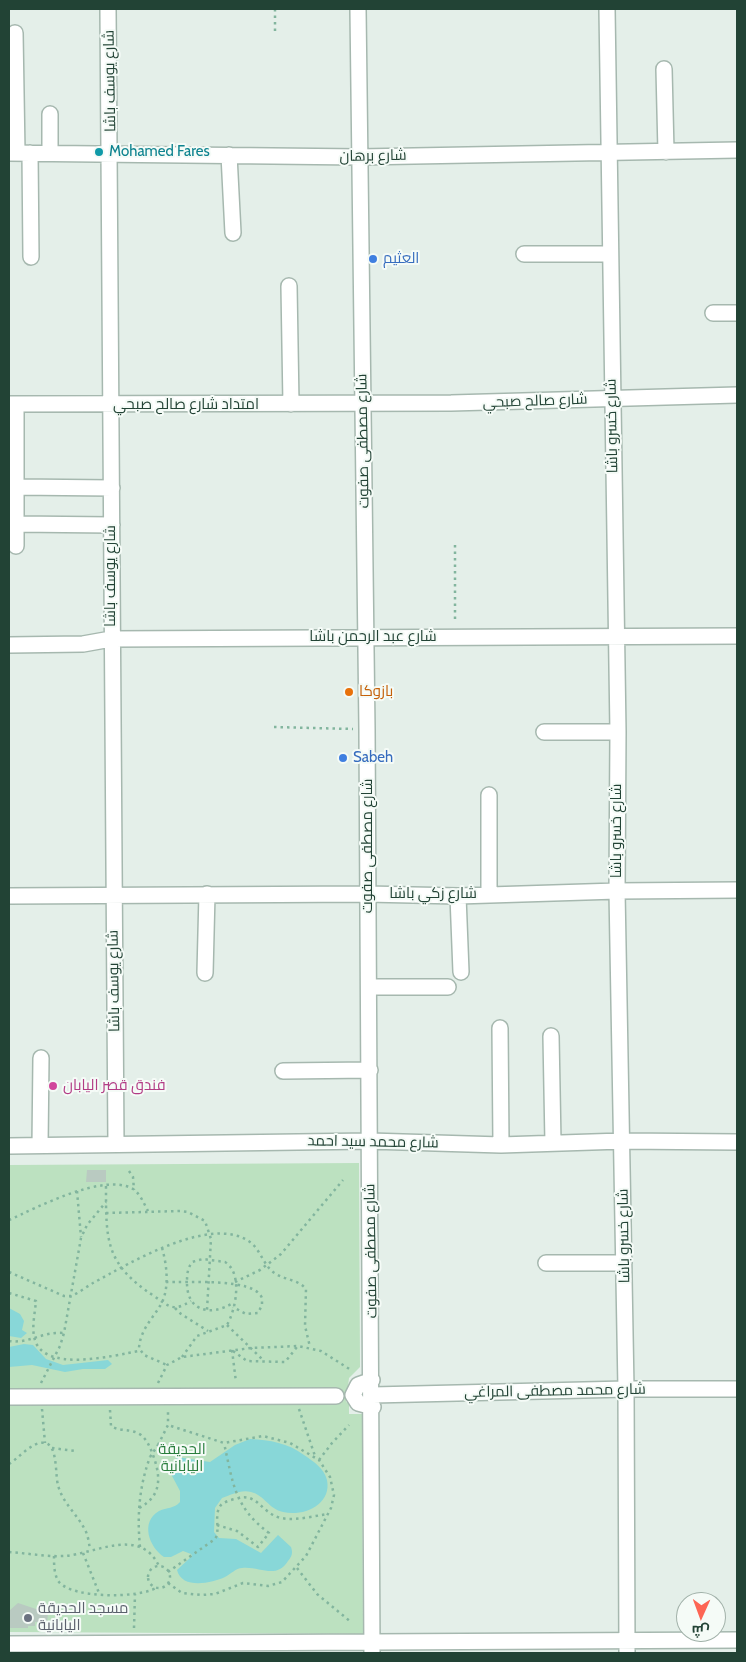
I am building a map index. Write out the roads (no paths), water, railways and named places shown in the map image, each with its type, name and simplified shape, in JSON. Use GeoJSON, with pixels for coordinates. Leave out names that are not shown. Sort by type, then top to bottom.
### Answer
{"type":"FeatureCollection","features":[{"type":"Feature","properties":{"kind":"street","name":"شارع يوسف باشا"},"geometry":{"type":"LineString","coordinates":[[108,9],[111,153],[111,639],[116,1144]]}},
{"type":"Feature","properties":{"kind":"street","name":"شارع مصطفى صفوت"},"geometry":{"type":"LineString","coordinates":[[358,9],[370,1070],[372,1648]]}},
{"type":"Feature","properties":{"kind":"street","name":"شارع خسرو باشا"},"geometry":{"type":"LineString","coordinates":[[607,9],[615,636],[618,732],[617,891],[626,1390],[627,1647]]}},
{"type":"Feature","properties":{"kind":"street"},"geometry":{"type":"LineString","coordinates":[[15,33],[18,153],[31,257]]}},
{"type":"Feature","properties":{"kind":"street"},"geometry":{"type":"LineString","coordinates":[[664,69],[666,152]]}},
{"type":"Feature","properties":{"kind":"street"},"geometry":{"type":"LineString","coordinates":[[50,114],[50,153]]}},
{"type":"Feature","properties":{"kind":"street","name":"شارع برهان"},"geometry":{"type":"LineString","coordinates":[[18,153],[360,157],[737,150]]}},
{"type":"Feature","properties":{"kind":"street"},"geometry":{"type":"LineString","coordinates":[[229,155],[233,234]]}},
{"type":"Feature","properties":{"kind":"street"},"geometry":{"type":"LineString","coordinates":[[524,254],[610,254]]}},
{"type":"Feature","properties":{"kind":"street"},"geometry":{"type":"LineString","coordinates":[[289,286],[291,404]]}},
{"type":"Feature","properties":{"kind":"street"},"geometry":{"type":"LineString","coordinates":[[713,313],[737,313]]}},
{"type":"Feature","properties":{"kind":"street","name":"شارع صالح صبحي"},"geometry":{"type":"LineString","coordinates":[[363,403],[451,403],[737,395]]}},
{"type":"Feature","properties":{"kind":"street","name":"امتداد شارع صالح صبحي"},"geometry":{"type":"LineString","coordinates":[[13,404],[363,403]]}},
{"type":"Feature","properties":{"kind":"street"},"geometry":{"type":"LineString","coordinates":[[13,404],[16,546]]}},
{"type":"Feature","properties":{"kind":"street"},"geometry":{"type":"LineString","coordinates":[[16,487],[112,488]]}},
{"type":"Feature","properties":{"kind":"street"},"geometry":{"type":"LineString","coordinates":[[16,524],[112,524]]}},
{"type":"Feature","properties":{"kind":"street","name":"شارع عبد الرحمن باشا"},"geometry":{"type":"LineString","coordinates":[[9,645],[83,644],[111,639],[737,636]]}},
{"type":"Feature","properties":{"kind":"street"},"geometry":{"type":"LineString","coordinates":[[544,732],[618,732]]}},
{"type":"Feature","properties":{"kind":"street"},"geometry":{"type":"LineString","coordinates":[[488,796],[489,895]]}},
{"type":"Feature","properties":{"kind":"street","name":"شارع زكي باشا"},"geometry":{"type":"LineString","coordinates":[[9,896],[113,894],[458,896],[617,891],[737,890]]}},
{"type":"Feature","properties":{"kind":"street"},"geometry":{"type":"LineString","coordinates":[[205,973],[207,894]]}},
{"type":"Feature","properties":{"kind":"street"},"geometry":{"type":"LineString","coordinates":[[458,896],[461,972]]}},
{"type":"Feature","properties":{"kind":"street"},"geometry":{"type":"LineString","coordinates":[[369,987],[448,987]]}},
{"type":"Feature","properties":{"kind":"street"},"geometry":{"type":"LineString","coordinates":[[500,1028],[500,1145]]}},
{"type":"Feature","properties":{"kind":"street"},"geometry":{"type":"LineString","coordinates":[[550,1036],[554,1142]]}},
{"type":"Feature","properties":{"kind":"street"},"geometry":{"type":"LineString","coordinates":[[40,1145],[41,1058]]}},
{"type":"Feature","properties":{"kind":"street"},"geometry":{"type":"LineString","coordinates":[[283,1071],[370,1070]]}},
{"type":"Feature","properties":{"kind":"street","name":"شارع محمد سيد احمد"},"geometry":{"type":"LineString","coordinates":[[9,1146],[370,1141],[500,1145],[622,1141],[737,1142]]}},
{"type":"Feature","properties":{"kind":"street"},"geometry":{"type":"LineString","coordinates":[[546,1263],[624,1263]]}},
{"type":"Feature","properties":{"kind":"street"},"geometry":{"type":"LineString","coordinates":[[9,1397],[41,1390],[161,1396],[345,1395],[358,1404],[372,1394],[358,1385],[345,1395]]}},
{"type":"Feature","properties":{"kind":"street","name":"شارع محمد مصطفى المراغي"},"geometry":{"type":"LineString","coordinates":[[372,1394],[737,1389]]}},
{"type":"Feature","properties":{"kind":"street"},"geometry":{"type":"LineString","coordinates":[[9,1644],[124,1648],[627,1647],[737,1640]]}},
{"type":"Feature","properties":{"kind":"water"},"geometry":{"type":"Polygon","coordinates":[[[9,1308],[20,1314],[24,1321],[22,1330],[27,1333],[21,1338],[9,1336],[9,1308]]]}},
{"type":"Feature","properties":{"kind":"water"},"geometry":{"type":"Polygon","coordinates":[[[24,1344],[33,1345],[46,1359],[63,1365],[108,1360],[112,1364],[105,1369],[83,1369],[65,1372],[32,1365],[9,1367],[9,1347],[24,1344]]]}},
{"type":"Feature","properties":{"kind":"water"},"geometry":{"type":"Polygon","coordinates":[[[250,1439],[272,1441],[285,1445],[298,1451],[315,1463],[324,1472],[327,1480],[325,1496],[314,1507],[299,1513],[278,1510],[260,1496],[247,1491],[222,1498],[215,1508],[214,1532],[219,1538],[236,1539],[261,1553],[278,1535],[291,1547],[291,1556],[283,1567],[278,1570],[267,1571],[240,1568],[225,1577],[213,1581],[191,1583],[180,1576],[177,1570],[192,1556],[191,1554],[183,1551],[171,1557],[164,1557],[159,1553],[154,1547],[149,1534],[150,1521],[159,1511],[173,1507],[180,1502],[180,1491],[171,1474],[177,1457],[210,1462],[235,1445],[250,1439]]]}},
{"type":"Feature","properties":{"kind":"place","name":"Mohamed Fares"},"geometry":{"type":"Point","coordinates":[99,152]}},
{"type":"Feature","properties":{"kind":"place","name":"العثيم"},"geometry":{"type":"Point","coordinates":[373,259]}},
{"type":"Feature","properties":{"kind":"place","name":"بازوكا"},"geometry":{"type":"Point","coordinates":[349,692]}},
{"type":"Feature","properties":{"kind":"place","name":"Sabeh"},"geometry":{"type":"Point","coordinates":[343,758]}},
{"type":"Feature","properties":{"kind":"place","name":"فندق قصر اليابان"},"geometry":{"type":"Point","coordinates":[53,1086]}},
{"type":"Feature","properties":{"kind":"place","name":"مسجد الحديقة اليابانية"},"geometry":{"type":"Point","coordinates":[28,1618]}},
{"type":"Feature","properties":{"kind":"park label","name":"الحديقة اليابانية"},"geometry":{"type":"Point","coordinates":[182,1458]}}]}
